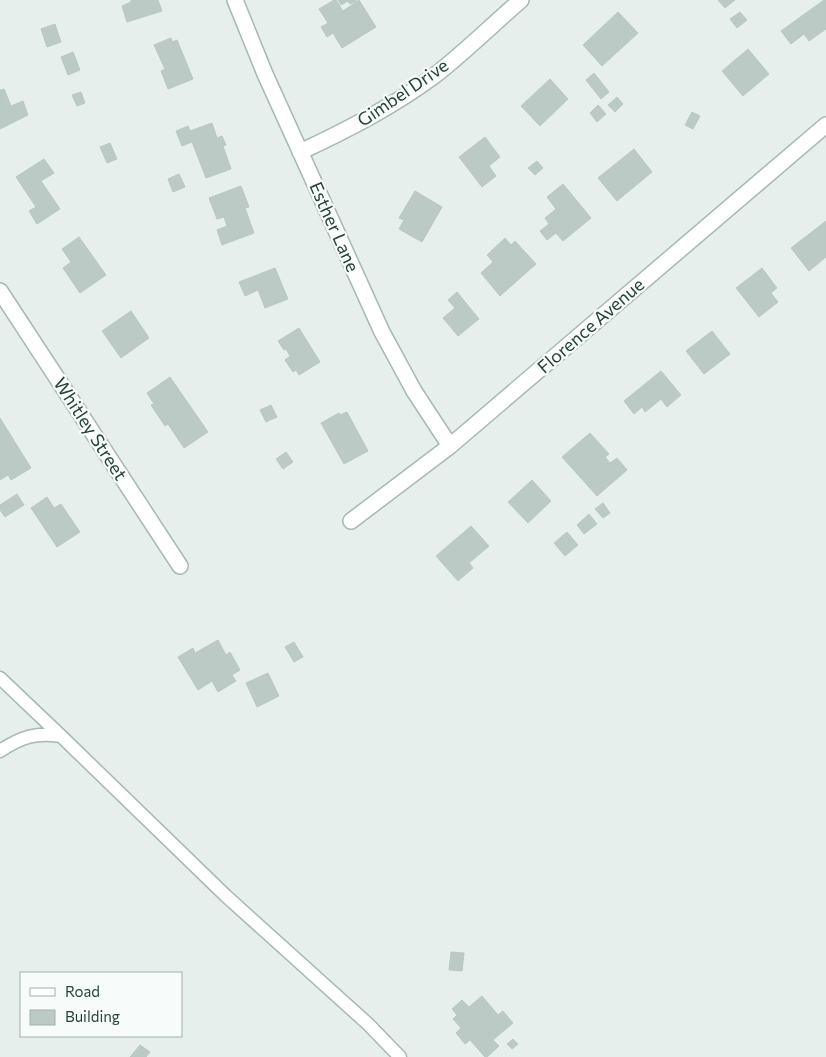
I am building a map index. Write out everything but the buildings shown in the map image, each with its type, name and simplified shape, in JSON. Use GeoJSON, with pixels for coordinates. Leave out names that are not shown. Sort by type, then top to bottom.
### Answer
{"type":"FeatureCollection","features":[{"type":"Feature","properties":{"kind":"street","name":"Esther Lane"},"geometry":{"type":"LineString","coordinates":[[235,0],[265,74],[382,332],[414,391],[450,446]]}},
{"type":"Feature","properties":{"kind":"street","name":"Gimbel Drive"},"geometry":{"type":"LineString","coordinates":[[300,152],[358,124],[389,106],[434,75],[521,0]]}},
{"type":"Feature","properties":{"kind":"street","name":"Florence Avenue"},"geometry":{"type":"LineString","coordinates":[[351,521],[450,446],[826,125]]}},
{"type":"Feature","properties":{"kind":"street","name":"Whitley Street"},"geometry":{"type":"LineString","coordinates":[[0,291],[180,566]]}},
{"type":"Feature","properties":{"kind":"lane"},"geometry":{"type":"LineString","coordinates":[[0,678],[226,896],[368,1024],[400,1057]]}},
{"type":"Feature","properties":{"kind":"lane"},"geometry":{"type":"LineString","coordinates":[[0,751],[14,742],[31,735],[61,736]]}}]}
